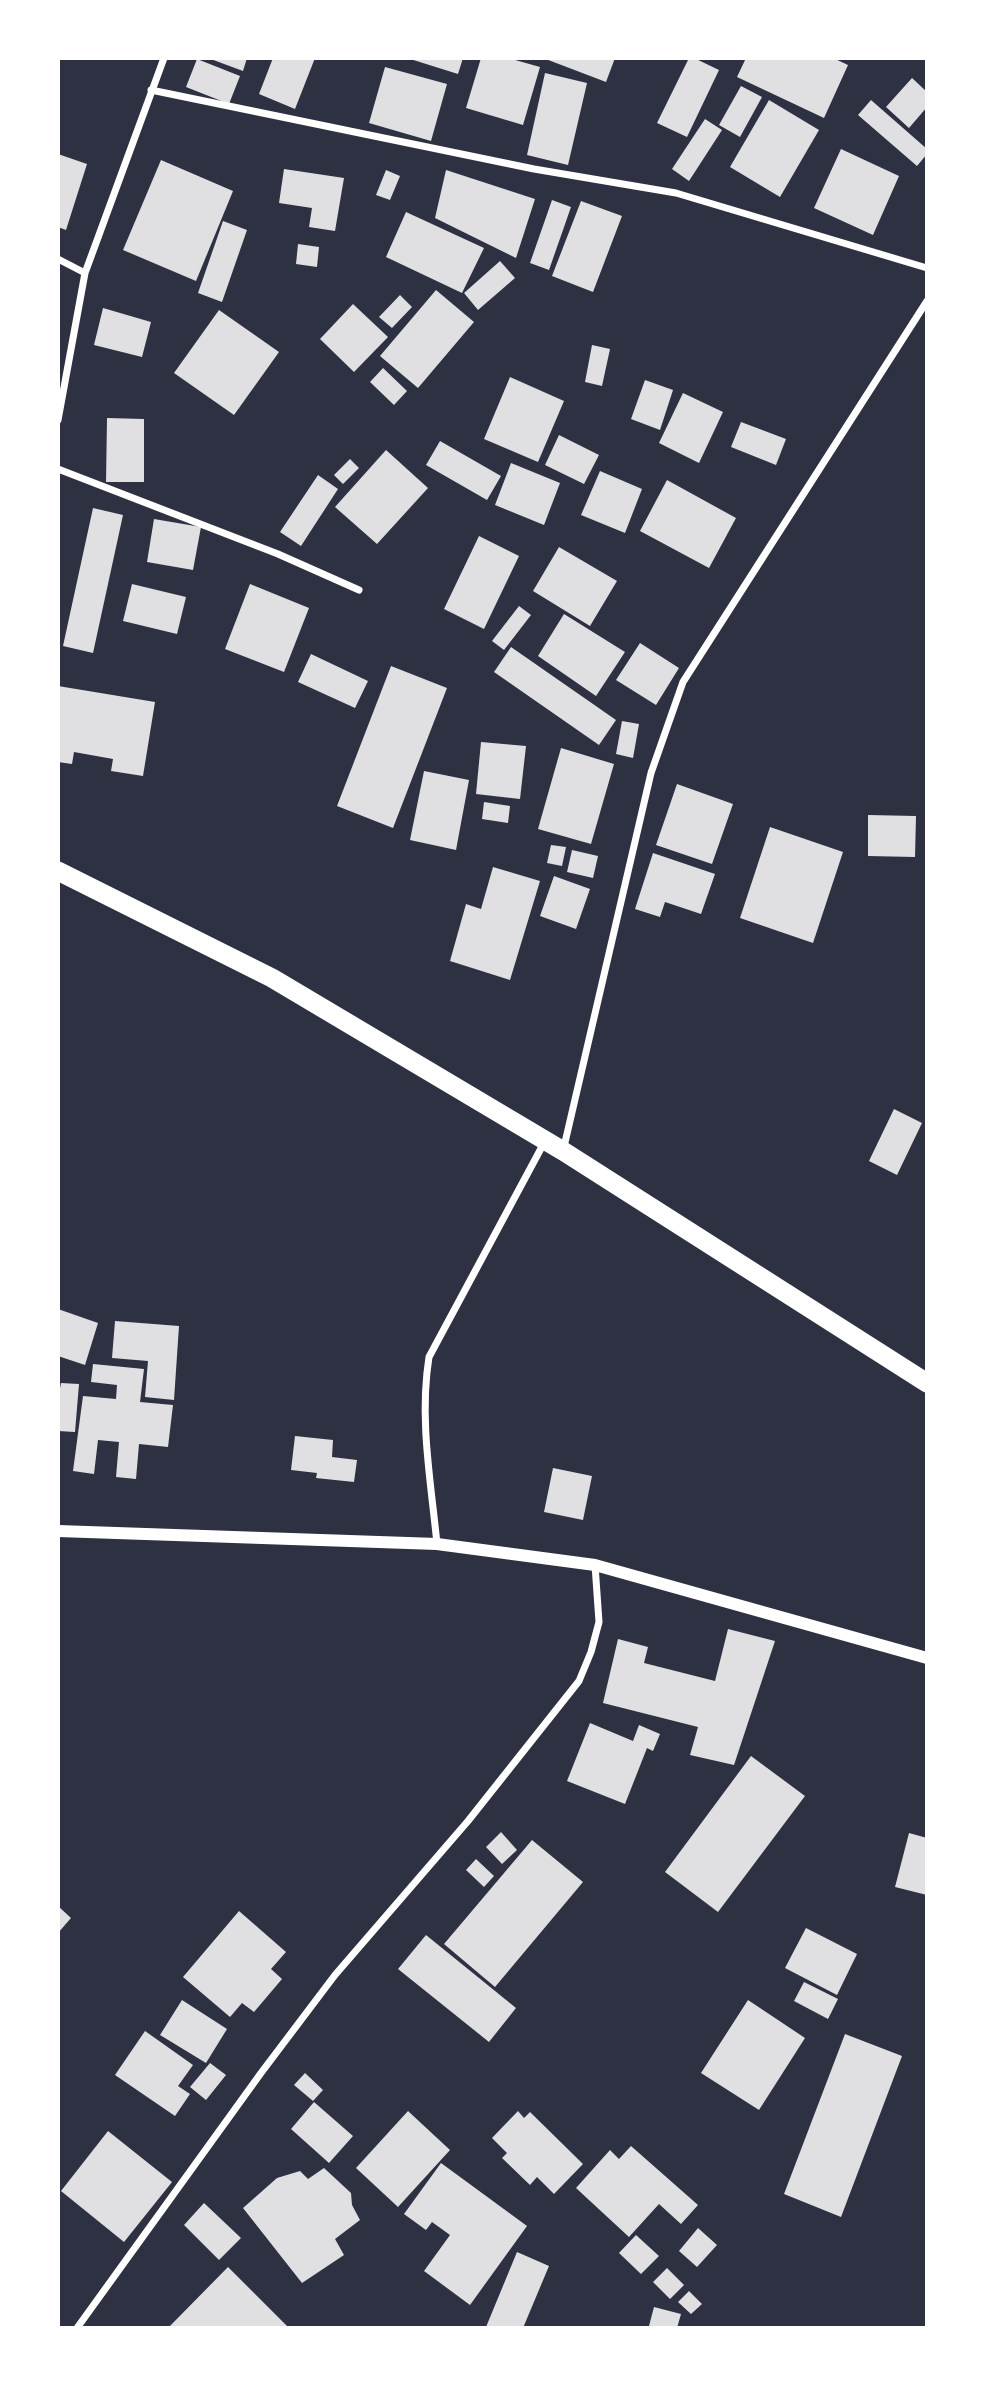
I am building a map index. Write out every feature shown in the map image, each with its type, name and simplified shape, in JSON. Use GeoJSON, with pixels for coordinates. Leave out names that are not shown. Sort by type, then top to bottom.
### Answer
{"type":"FeatureCollection","features":[{"type":"Feature","properties":{"kind":"highway"},"geometry":{"type":"LineString","coordinates":[[58,871],[272,978],[563,1151],[927,1383]]}},
{"type":"Feature","properties":{"kind":"street"},"geometry":{"type":"LineString","coordinates":[[58,420],[85,273],[164,58]]}},
{"type":"Feature","properties":{"kind":"street"},"geometry":{"type":"LineString","coordinates":[[151,90],[534,169],[676,193],[927,268]]}},
{"type":"Feature","properties":{"kind":"street"},"geometry":{"type":"LineString","coordinates":[[58,260],[85,273]]}},
{"type":"Feature","properties":{"kind":"street"},"geometry":{"type":"LineString","coordinates":[[563,1151],[651,773],[682,682],[927,301]]}},
{"type":"Feature","properties":{"kind":"street"},"geometry":{"type":"LineString","coordinates":[[58,469],[278,554],[359,590]]}},
{"type":"Feature","properties":{"kind":"street"},"geometry":{"type":"LineString","coordinates":[[437,1544],[426,1438],[425,1382],[429,1357],[545,1140]]}},
{"type":"Feature","properties":{"kind":"street"},"geometry":{"type":"LineString","coordinates":[[58,1531],[437,1544],[595,1565],[927,1658]]}},
{"type":"Feature","properties":{"kind":"street"},"geometry":{"type":"LineString","coordinates":[[77,2328],[335,1975],[468,1821],[579,1681],[599,1622],[595,1565]]}},
{"type":"Feature","properties":{"kind":"building"},"geometry":{"type":"Polygon","coordinates":[[[208,58],[247,58],[243,71],[208,58]]]}},
{"type":"Feature","properties":{"kind":"building"},"geometry":{"type":"Polygon","coordinates":[[[273,58],[315,58],[295,109],[259,94],[273,58]]]}},
{"type":"Feature","properties":{"kind":"building"},"geometry":{"type":"Polygon","coordinates":[[[407,58],[463,58],[458,74],[407,58]]]}},
{"type":"Feature","properties":{"kind":"building"},"geometry":{"type":"Polygon","coordinates":[[[481,58],[508,58],[540,67],[523,125],[466,108],[481,58]]]}},
{"type":"Feature","properties":{"kind":"building"},"geometry":{"type":"Polygon","coordinates":[[[543,58],[615,58],[606,82],[543,58]]]}},
{"type":"Feature","properties":{"kind":"building"},"geometry":{"type":"Polygon","coordinates":[[[689,58],[719,70],[687,137],[657,123],[689,58]]]}},
{"type":"Feature","properties":{"kind":"building"},"geometry":{"type":"Polygon","coordinates":[[[746,58],[833,58],[848,65],[824,118],[737,77],[746,58]]]}},
{"type":"Feature","properties":{"kind":"building"},"geometry":{"type":"Polygon","coordinates":[[[197,59],[240,76],[229,104],[186,87],[197,59]]]}},
{"type":"Feature","properties":{"kind":"building"},"geometry":{"type":"Polygon","coordinates":[[[385,67],[447,84],[431,141],[369,123],[385,67]]]}},
{"type":"Feature","properties":{"kind":"building"},"geometry":{"type":"Polygon","coordinates":[[[545,73],[587,83],[568,165],[527,155],[545,73]]]}},
{"type":"Feature","properties":{"kind":"building"},"geometry":{"type":"Polygon","coordinates":[[[912,78],[927,92],[927,107],[909,128],[886,107],[912,78]]]}},
{"type":"Feature","properties":{"kind":"building"},"geometry":{"type":"Polygon","coordinates":[[[741,86],[762,97],[740,137],[719,125],[741,86]]]}},
{"type":"Feature","properties":{"kind":"building"},"geometry":{"type":"Polygon","coordinates":[[[769,100],[819,130],[780,197],[730,167],[769,100]]]}},
{"type":"Feature","properties":{"kind":"building"},"geometry":{"type":"Polygon","coordinates":[[[871,100],[927,149],[927,154],[917,166],[858,115],[871,100]]]}},
{"type":"Feature","properties":{"kind":"building"},"geometry":{"type":"Polygon","coordinates":[[[705,119],[722,130],[689,181],[672,169],[705,119]]]}},
{"type":"Feature","properties":{"kind":"building"},"geometry":{"type":"Polygon","coordinates":[[[841,149],[899,176],[873,235],[814,208],[841,149]]]}},
{"type":"Feature","properties":{"kind":"building"},"geometry":{"type":"Polygon","coordinates":[[[58,154],[87,164],[66,230],[58,227],[58,154]]]}},
{"type":"Feature","properties":{"kind":"building"},"geometry":{"type":"Polygon","coordinates":[[[161,160],[233,191],[196,281],[123,250],[161,160]]]}},
{"type":"Feature","properties":{"kind":"building"},"geometry":{"type":"Polygon","coordinates":[[[284,169],[344,178],[335,231],[309,227],[312,208],[279,203],[284,169]]]}},
{"type":"Feature","properties":{"kind":"building"},"geometry":{"type":"Polygon","coordinates":[[[386,170],[400,176],[390,200],[376,195],[386,170]]]}},
{"type":"Feature","properties":{"kind":"building"},"geometry":{"type":"Polygon","coordinates":[[[446,170],[535,199],[516,258],[435,218],[446,170]]]}},
{"type":"Feature","properties":{"kind":"building"},"geometry":{"type":"Polygon","coordinates":[[[552,200],[571,207],[549,270],[530,263],[552,200]]]}},
{"type":"Feature","properties":{"kind":"building"},"geometry":{"type":"Polygon","coordinates":[[[581,201],[622,216],[593,292],[552,276],[581,201]]]}},
{"type":"Feature","properties":{"kind":"building"},"geometry":{"type":"Polygon","coordinates":[[[406,212],[484,248],[462,293],[386,257],[406,212]]]}},
{"type":"Feature","properties":{"kind":"building"},"geometry":{"type":"Polygon","coordinates":[[[223,221],[247,230],[222,302],[198,293],[223,221]]]}},
{"type":"Feature","properties":{"kind":"building"},"geometry":{"type":"Polygon","coordinates":[[[298,244],[319,247],[317,267],[296,264],[298,244]]]}},
{"type":"Feature","properties":{"kind":"building"},"geometry":{"type":"Polygon","coordinates":[[[500,261],[515,278],[478,310],[464,293],[500,261]]]}},
{"type":"Feature","properties":{"kind":"building"},"geometry":{"type":"Polygon","coordinates":[[[436,290],[474,322],[418,388],[380,356],[436,290]]]}},
{"type":"Feature","properties":{"kind":"building"},"geometry":{"type":"Polygon","coordinates":[[[400,295],[412,307],[392,328],[379,317],[400,295]]]}},
{"type":"Feature","properties":{"kind":"building"},"geometry":{"type":"Polygon","coordinates":[[[353,304],[388,337],[354,372],[320,339],[353,304]]]}},
{"type":"Feature","properties":{"kind":"building"},"geometry":{"type":"Polygon","coordinates":[[[103,308],[151,322],[142,357],[94,345],[103,308]]]}},
{"type":"Feature","properties":{"kind":"building"},"geometry":{"type":"Polygon","coordinates":[[[219,310],[279,352],[234,415],[174,373],[219,310]]]}},
{"type":"Feature","properties":{"kind":"building"},"geometry":{"type":"Polygon","coordinates":[[[592,345],[610,349],[602,386],[585,382],[592,345]]]}},
{"type":"Feature","properties":{"kind":"building"},"geometry":{"type":"Polygon","coordinates":[[[383,368],[407,391],[394,405],[370,382],[383,368]]]}},
{"type":"Feature","properties":{"kind":"building"},"geometry":{"type":"Polygon","coordinates":[[[510,377],[564,401],[538,462],[484,439],[510,377]]]}},
{"type":"Feature","properties":{"kind":"building"},"geometry":{"type":"Polygon","coordinates":[[[645,380],[673,390],[660,430],[631,419],[645,380]]]}},
{"type":"Feature","properties":{"kind":"building"},"geometry":{"type":"Polygon","coordinates":[[[683,393],[723,412],[699,463],[659,443],[683,393]]]}},
{"type":"Feature","properties":{"kind":"building"},"geometry":{"type":"Polygon","coordinates":[[[107,418],[144,419],[144,482],[106,482],[107,418]]]}},
{"type":"Feature","properties":{"kind":"building"},"geometry":{"type":"Polygon","coordinates":[[[741,422],[786,439],[776,465],[731,447],[741,422]]]}},
{"type":"Feature","properties":{"kind":"building"},"geometry":{"type":"Polygon","coordinates":[[[559,435],[599,455],[584,484],[545,465],[559,435]]]}},
{"type":"Feature","properties":{"kind":"building"},"geometry":{"type":"Polygon","coordinates":[[[440,441],[501,476],[487,500],[426,465],[440,441]]]}},
{"type":"Feature","properties":{"kind":"building"},"geometry":{"type":"Polygon","coordinates":[[[386,450],[428,488],[377,544],[335,507],[386,450]]]}},
{"type":"Feature","properties":{"kind":"building"},"geometry":{"type":"Polygon","coordinates":[[[350,459],[359,468],[343,484],[334,475],[350,459]]]}},
{"type":"Feature","properties":{"kind":"building"},"geometry":{"type":"Polygon","coordinates":[[[511,463],[560,483],[544,525],[495,505],[511,463]]]}},
{"type":"Feature","properties":{"kind":"building"},"geometry":{"type":"Polygon","coordinates":[[[600,471],[642,489],[625,533],[581,515],[600,471]]]}},
{"type":"Feature","properties":{"kind":"building"},"geometry":{"type":"Polygon","coordinates":[[[318,475],[338,489],[301,546],[280,532],[318,475]]]}},
{"type":"Feature","properties":{"kind":"building"},"geometry":{"type":"Polygon","coordinates":[[[667,480],[736,518],[709,568],[640,531],[667,480]]]}},
{"type":"Feature","properties":{"kind":"building"},"geometry":{"type":"Polygon","coordinates":[[[93,508],[123,515],[93,653],[63,646],[93,508]]]}},
{"type":"Feature","properties":{"kind":"building"},"geometry":{"type":"Polygon","coordinates":[[[154,519],[201,527],[193,570],[147,562],[154,519]]]}},
{"type":"Feature","properties":{"kind":"building"},"geometry":{"type":"Polygon","coordinates":[[[479,536],[519,556],[484,629],[444,609],[479,536]]]}},
{"type":"Feature","properties":{"kind":"building"},"geometry":{"type":"Polygon","coordinates":[[[559,547],[617,581],[590,626],[533,591],[559,547]]]}},
{"type":"Feature","properties":{"kind":"building"},"geometry":{"type":"Polygon","coordinates":[[[132,584],[186,597],[177,634],[123,621],[132,584]]]}},
{"type":"Feature","properties":{"kind":"building"},"geometry":{"type":"Polygon","coordinates":[[[250,584],[309,608],[284,672],[225,649],[250,584]]]}},
{"type":"Feature","properties":{"kind":"building"},"geometry":{"type":"Polygon","coordinates":[[[519,606],[531,615],[504,650],[492,641],[519,606]]]}},
{"type":"Feature","properties":{"kind":"building"},"geometry":{"type":"Polygon","coordinates":[[[564,614],[625,652],[596,696],[538,656],[564,614]]]}},
{"type":"Feature","properties":{"kind":"building"},"geometry":{"type":"Polygon","coordinates":[[[640,643],[679,668],[656,705],[616,680],[640,643]]]}},
{"type":"Feature","properties":{"kind":"building"},"geometry":{"type":"Polygon","coordinates":[[[511,647],[616,720],[599,745],[494,672],[511,647]]]}},
{"type":"Feature","properties":{"kind":"building"},"geometry":{"type":"Polygon","coordinates":[[[311,654],[368,681],[355,708],[298,682],[311,654]]]}},
{"type":"Feature","properties":{"kind":"building"},"geometry":{"type":"Polygon","coordinates":[[[391,666],[447,688],[393,828],[337,806],[391,666]]]}},
{"type":"Feature","properties":{"kind":"building"},"geometry":{"type":"Polygon","coordinates":[[[58,686],[155,702],[143,776],[111,771],[113,759],[74,752],[72,764],[58,762],[58,686]]]}},
{"type":"Feature","properties":{"kind":"building"},"geometry":{"type":"Polygon","coordinates":[[[622,721],[639,724],[633,758],[616,754],[622,721]]]}},
{"type":"Feature","properties":{"kind":"building"},"geometry":{"type":"Polygon","coordinates":[[[481,742],[526,746],[520,799],[476,794],[481,742]]]}},
{"type":"Feature","properties":{"kind":"building"},"geometry":{"type":"Polygon","coordinates":[[[561,748],[614,764],[591,844],[538,829],[561,748]]]}},
{"type":"Feature","properties":{"kind":"building"},"geometry":{"type":"Polygon","coordinates":[[[424,771],[469,780],[456,850],[410,840],[424,771]]]}},
{"type":"Feature","properties":{"kind":"building"},"geometry":{"type":"Polygon","coordinates":[[[677,784],[733,804],[712,864],[656,845],[677,784]]]}},
{"type":"Feature","properties":{"kind":"building"},"geometry":{"type":"Polygon","coordinates":[[[484,802],[510,806],[508,823],[482,819],[484,802]]]}},
{"type":"Feature","properties":{"kind":"building"},"geometry":{"type":"Polygon","coordinates":[[[868,815],[916,816],[915,857],[868,856],[868,815]]]}},
{"type":"Feature","properties":{"kind":"building"},"geometry":{"type":"Polygon","coordinates":[[[770,827],[843,852],[813,943],[740,918],[770,827]]]}},
{"type":"Feature","properties":{"kind":"building"},"geometry":{"type":"Polygon","coordinates":[[[551,845],[566,847],[562,866],[547,863],[551,845]]]}},
{"type":"Feature","properties":{"kind":"building"},"geometry":{"type":"Polygon","coordinates":[[[572,850],[598,856],[593,878],[567,872],[572,850]]]}},
{"type":"Feature","properties":{"kind":"building"},"geometry":{"type":"Polygon","coordinates":[[[653,853],[715,874],[701,914],[665,902],[660,917],[635,909],[653,853]]]}},
{"type":"Feature","properties":{"kind":"building"},"geometry":{"type":"Polygon","coordinates":[[[493,867],[540,881],[510,980],[450,961],[466,904],[481,909],[493,867]]]}},
{"type":"Feature","properties":{"kind":"building"},"geometry":{"type":"Polygon","coordinates":[[[554,876],[590,889],[576,929],[540,916],[554,876]]]}},
{"type":"Feature","properties":{"kind":"building"},"geometry":{"type":"Polygon","coordinates":[[[894,1109],[922,1123],[897,1175],[869,1161],[894,1109]]]}},
{"type":"Feature","properties":{"kind":"building"},"geometry":{"type":"Polygon","coordinates":[[[58,1309],[98,1323],[85,1365],[58,1356],[58,1309]]]}},
{"type":"Feature","properties":{"kind":"building"},"geometry":{"type":"Polygon","coordinates":[[[115,1321],[179,1326],[174,1400],[145,1397],[148,1361],[112,1358],[115,1321]]]}},
{"type":"Feature","properties":{"kind":"building"},"geometry":{"type":"Polygon","coordinates":[[[93,1364],[144,1369],[140,1402],[173,1405],[168,1447],[139,1444],[136,1479],[116,1477],[119,1442],[98,1440],[94,1474],[73,1471],[83,1396],[116,1399],[117,1385],[91,1382],[93,1364]]]}},
{"type":"Feature","properties":{"kind":"building"},"geometry":{"type":"Polygon","coordinates":[[[61,1383],[79,1384],[75,1432],[58,1431],[58,1388],[61,1383]]]}},
{"type":"Feature","properties":{"kind":"building"},"geometry":{"type":"Polygon","coordinates":[[[295,1436],[333,1440],[332,1457],[357,1460],[354,1482],[316,1478],[317,1473],[291,1470],[295,1436]]]}},
{"type":"Feature","properties":{"kind":"building"},"geometry":{"type":"Polygon","coordinates":[[[553,1468],[592,1476],[583,1520],[544,1512],[553,1468]]]}},
{"type":"Feature","properties":{"kind":"building"},"geometry":{"type":"Polygon","coordinates":[[[728,1629],[775,1641],[734,1765],[690,1755],[698,1727],[603,1703],[618,1639],[648,1647],[644,1663],[715,1681],[728,1629]]]}},
{"type":"Feature","properties":{"kind":"building"},"geometry":{"type":"Polygon","coordinates":[[[590,1723],[633,1741],[639,1725],[660,1734],[653,1751],[647,1748],[625,1804],[567,1781],[590,1723]]]}},
{"type":"Feature","properties":{"kind":"building"},"geometry":{"type":"Polygon","coordinates":[[[751,1756],[805,1796],[718,1912],[665,1872],[751,1756]]]}},
{"type":"Feature","properties":{"kind":"building"},"geometry":{"type":"Polygon","coordinates":[[[501,1832],[517,1850],[502,1864],[486,1847],[501,1832]]]}},
{"type":"Feature","properties":{"kind":"building"},"geometry":{"type":"Polygon","coordinates":[[[909,1833],[927,1838],[927,1895],[895,1887],[909,1833]]]}},
{"type":"Feature","properties":{"kind":"building"},"geometry":{"type":"Polygon","coordinates":[[[532,1840],[583,1882],[495,1987],[444,1944],[532,1840]]]}},
{"type":"Feature","properties":{"kind":"building"},"geometry":{"type":"Polygon","coordinates":[[[476,1859],[494,1876],[484,1887],[466,1870],[476,1859]]]}},
{"type":"Feature","properties":{"kind":"building"},"geometry":{"type":"Polygon","coordinates":[[[58,1906],[71,1918],[58,1933],[58,1906]]]}},
{"type":"Feature","properties":{"kind":"building"},"geometry":{"type":"Polygon","coordinates":[[[239,1911],[286,1952],[271,1969],[282,1979],[254,2012],[242,2003],[230,2017],[183,1977],[239,1911]]]}},
{"type":"Feature","properties":{"kind":"building"},"geometry":{"type":"Polygon","coordinates":[[[806,1928],[857,1954],[837,1995],[785,1968],[806,1928]]]}},
{"type":"Feature","properties":{"kind":"building"},"geometry":{"type":"Polygon","coordinates":[[[426,1935],[516,2008],[489,2042],[398,1969],[426,1935]]]}},
{"type":"Feature","properties":{"kind":"building"},"geometry":{"type":"Polygon","coordinates":[[[804,1982],[838,1999],[828,2019],[794,2001],[804,1982]]]}},
{"type":"Feature","properties":{"kind":"building"},"geometry":{"type":"Polygon","coordinates":[[[182,2000],[227,2029],[206,2063],[160,2035],[182,2000]]]}},
{"type":"Feature","properties":{"kind":"building"},"geometry":{"type":"Polygon","coordinates":[[[748,2000],[805,2038],[759,2110],[701,2073],[748,2000]]]}},
{"type":"Feature","properties":{"kind":"building"},"geometry":{"type":"Polygon","coordinates":[[[145,2031],[193,2065],[178,2086],[190,2094],[175,2116],[115,2075],[145,2031]]]}},
{"type":"Feature","properties":{"kind":"building"},"geometry":{"type":"Polygon","coordinates":[[[845,2034],[902,2056],[841,2217],[784,2194],[845,2034]]]}},
{"type":"Feature","properties":{"kind":"building"},"geometry":{"type":"Polygon","coordinates":[[[210,2063],[226,2075],[206,2100],[190,2087],[210,2063]]]}},
{"type":"Feature","properties":{"kind":"building"},"geometry":{"type":"Polygon","coordinates":[[[305,2073],[323,2090],[313,2101],[294,2085],[305,2073]]]}},
{"type":"Feature","properties":{"kind":"building"},"geometry":{"type":"Polygon","coordinates":[[[314,2102],[353,2136],[329,2163],[291,2129],[314,2102]]]}},
{"type":"Feature","properties":{"kind":"building"},"geometry":{"type":"Polygon","coordinates":[[[408,2111],[450,2150],[398,2207],[356,2168],[408,2111]]]}},
{"type":"Feature","properties":{"kind":"building"},"geometry":{"type":"Polygon","coordinates":[[[518,2111],[524,2118],[530,2112],[583,2164],[554,2194],[537,2177],[530,2185],[502,2158],[507,2153],[492,2138],[518,2111]]]}},
{"type":"Feature","properties":{"kind":"building"},"geometry":{"type":"Polygon","coordinates":[[[108,2131],[172,2182],[124,2242],[61,2191],[108,2131]]]}},
{"type":"Feature","properties":{"kind":"building"},"geometry":{"type":"Polygon","coordinates":[[[631,2146],[698,2205],[681,2224],[659,2204],[629,2237],[576,2188],[610,2150],[619,2159],[631,2146]]]}},
{"type":"Feature","properties":{"kind":"building"},"geometry":{"type":"Polygon","coordinates":[[[441,2163],[527,2226],[470,2305],[424,2271],[450,2235],[432,2222],[426,2230],[404,2214],[441,2163]]]}},
{"type":"Feature","properties":{"kind":"building"},"geometry":{"type":"Polygon","coordinates":[[[324,2168],[351,2193],[352,2205],[360,2220],[335,2239],[344,2255],[302,2283],[243,2208],[277,2178],[300,2171],[308,2179],[324,2168]]]}},
{"type":"Feature","properties":{"kind":"building"},"geometry":{"type":"Polygon","coordinates":[[[204,2203],[241,2238],[219,2260],[184,2225],[204,2203]]]}},
{"type":"Feature","properties":{"kind":"building"},"geometry":{"type":"Polygon","coordinates":[[[698,2228],[717,2245],[697,2267],[679,2251],[698,2228]]]}},
{"type":"Feature","properties":{"kind":"building"},"geometry":{"type":"Polygon","coordinates":[[[636,2235],[659,2256],[641,2274],[619,2253],[636,2235]]]}},
{"type":"Feature","properties":{"kind":"building"},"geometry":{"type":"Polygon","coordinates":[[[517,2252],[549,2266],[523,2328],[486,2327],[517,2252]]]}},
{"type":"Feature","properties":{"kind":"building"},"geometry":{"type":"Polygon","coordinates":[[[228,2267],[289,2328],[168,2328],[228,2267]]]}},
{"type":"Feature","properties":{"kind":"building"},"geometry":{"type":"Polygon","coordinates":[[[667,2268],[684,2285],[670,2299],[653,2282],[667,2268]]]}},
{"type":"Feature","properties":{"kind":"building"},"geometry":{"type":"Polygon","coordinates":[[[689,2291],[702,2304],[691,2314],[678,2302],[689,2291]]]}},
{"type":"Feature","properties":{"kind":"building"},"geometry":{"type":"Polygon","coordinates":[[[654,2307],[681,2314],[677,2328],[649,2326],[654,2307]]]}}]}
